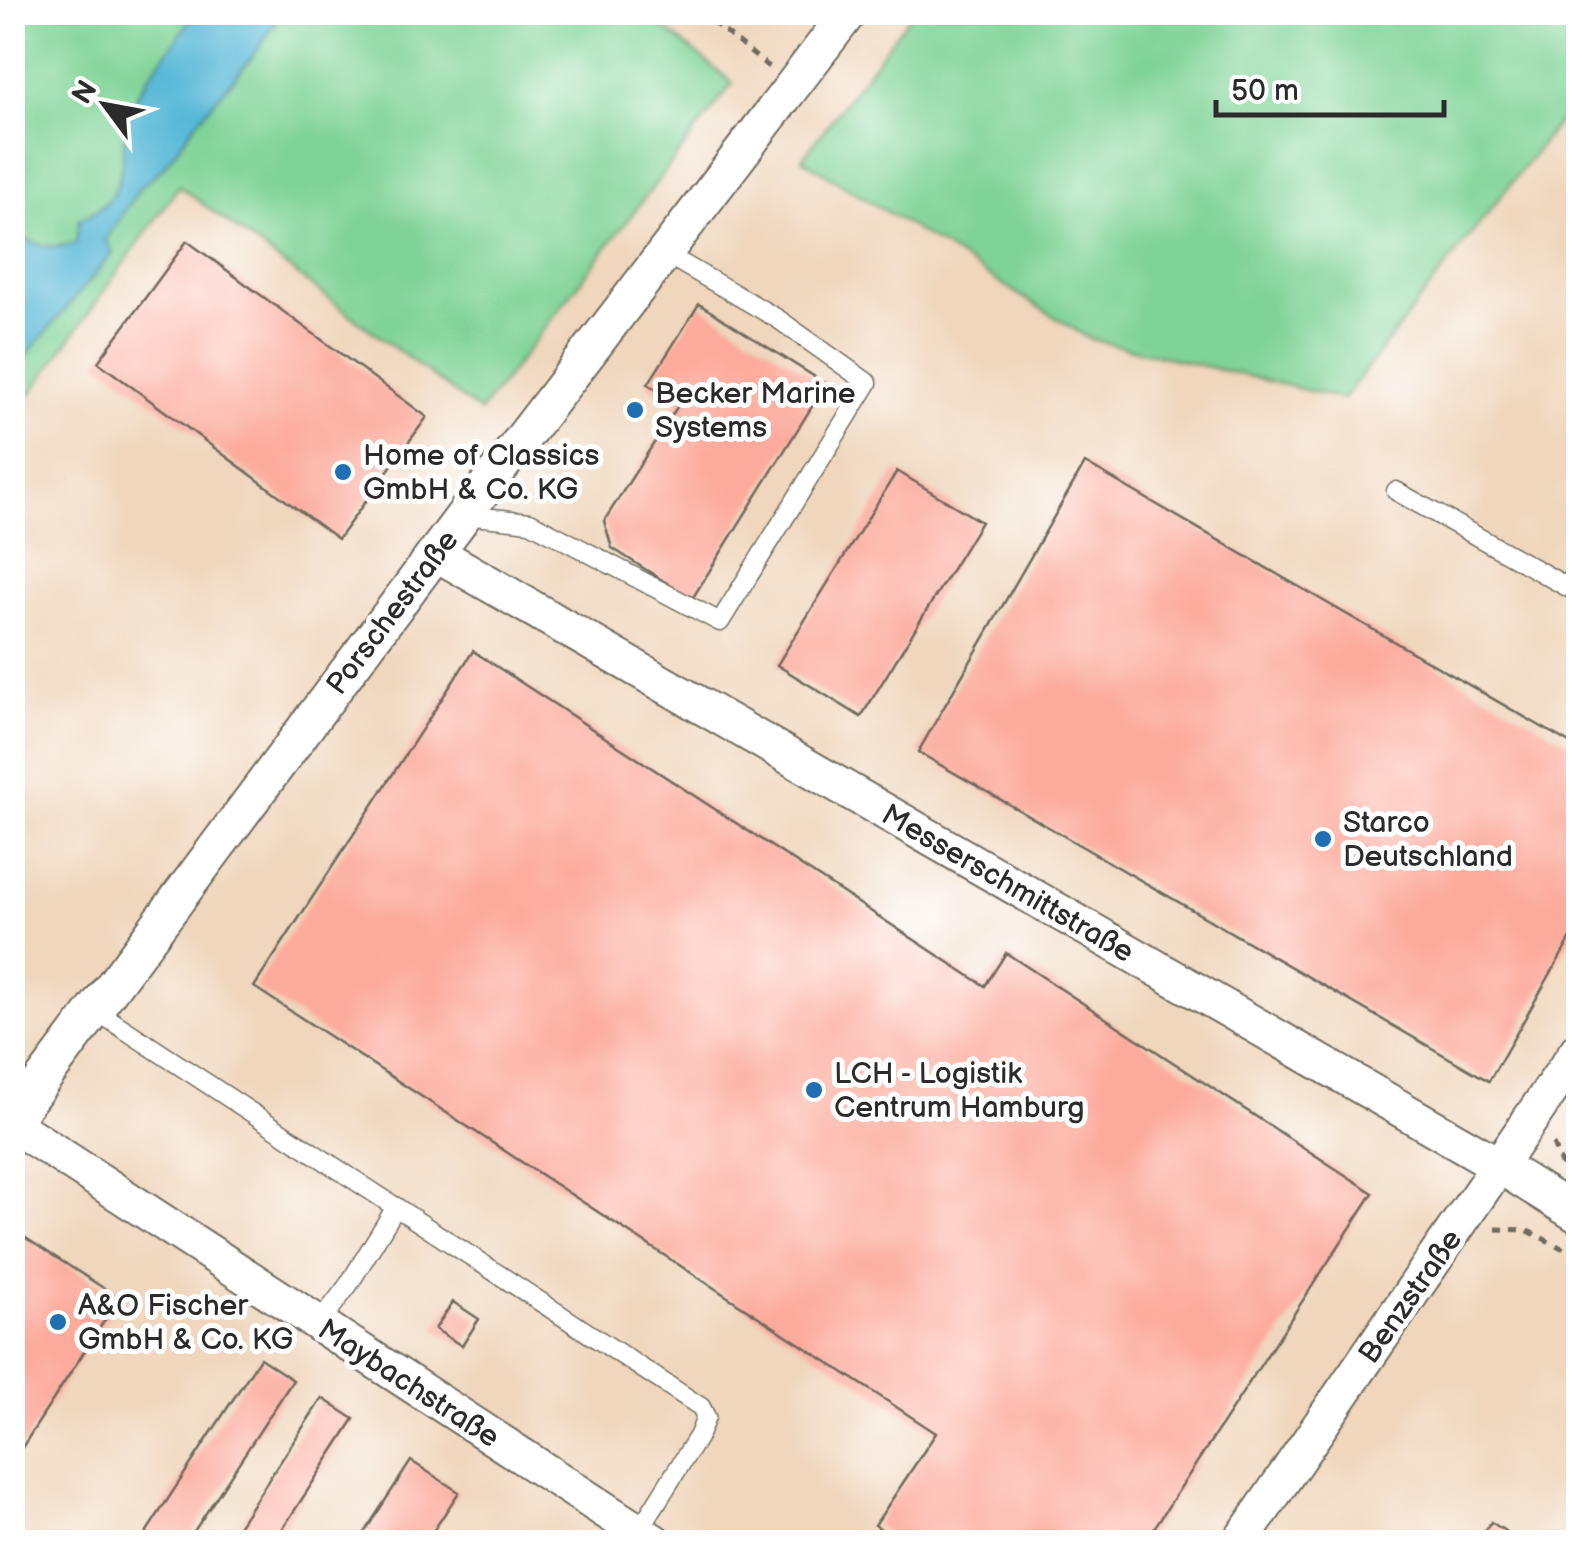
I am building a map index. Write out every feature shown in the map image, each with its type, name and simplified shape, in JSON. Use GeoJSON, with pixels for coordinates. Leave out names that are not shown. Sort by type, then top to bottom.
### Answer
{"type":"FeatureCollection","features":[{"type":"Feature","properties":{"kind":"street","name":"Porschestraße"},"geometry":{"type":"LineString","coordinates":[[12,1122],[436,552],[849,12]]}},
{"type":"Feature","properties":{"kind":"street","name":"Messerschmittstraße"},"geometry":{"type":"LineString","coordinates":[[436,552],[1500,1166],[1578,1215]]}},
{"type":"Feature","properties":{"kind":"street","name":"Benzstraße"},"geometry":{"type":"LineString","coordinates":[[1240,1542],[1578,1050]]}},
{"type":"Feature","properties":{"kind":"street","name":"Maybachstraße"},"geometry":{"type":"LineString","coordinates":[[12,1122],[646,1537]]}},
{"type":"Feature","properties":{"kind":"lane"},"geometry":{"type":"LineString","coordinates":[[464,515],[530,522],[720,622],[868,382],[778,319],[664,253]]}},
{"type":"Feature","properties":{"kind":"lane"},"geometry":{"type":"LineString","coordinates":[[1396,492],[1578,594]]}},
{"type":"Feature","properties":{"kind":"lane"},"geometry":{"type":"LineString","coordinates":[[95,1010],[702,1407],[706,1417],[700,1435],[646,1537]]}},
{"type":"Feature","properties":{"kind":"lane"},"geometry":{"type":"LineString","coordinates":[[319,1324],[349,1284],[396,1207]]}},
{"type":"Feature","properties":{"kind":"path"},"geometry":{"type":"LineString","coordinates":[[700,12],[792,85]]}},
{"type":"Feature","properties":{"kind":"path"},"geometry":{"type":"LineString","coordinates":[[1551,1136],[1564,1169]]}},
{"type":"Feature","properties":{"kind":"path"},"geometry":{"type":"LineString","coordinates":[[1483,1230],[1526,1230],[1578,1256]]}},
{"type":"Feature","properties":{"kind":"shaded area"},"geometry":{"type":"Polygon","coordinates":[[[646,13],[1578,13],[1578,1542],[13,1542],[13,419],[179,186],[480,412],[734,84],[646,13]]]}},
{"type":"Feature","properties":{"kind":"green space"},"geometry":{"type":"Polygon","coordinates":[[[13,13],[645,13],[733,83],[480,412],[179,186],[13,419],[13,13]]]}},
{"type":"Feature","properties":{"kind":"green space"},"geometry":{"type":"Polygon","coordinates":[[[912,13],[1578,13],[1578,97],[1343,399],[1090,339],[802,159],[912,13]]]}},
{"type":"Feature","properties":{"kind":"water"},"geometry":{"type":"Polygon","coordinates":[[[194,13],[282,13],[253,56],[162,169],[140,187],[106,240],[113,253],[13,371],[13,234],[50,247],[76,243],[79,219],[98,210],[117,185],[134,102],[194,13]]]}},
{"type":"Feature","properties":{"kind":"building"},"geometry":{"type":"Polygon","coordinates":[[[187,241],[427,417],[338,539],[98,362],[187,241]]]}},
{"type":"Feature","properties":{"kind":"building"},"geometry":{"type":"Polygon","coordinates":[[[699,304],[826,384],[692,599],[612,548],[604,521],[679,404],[648,384],[699,304]]]}},
{"type":"Feature","properties":{"kind":"building","name":"Starco Deutschland"},"geometry":{"type":"Polygon","coordinates":[[[1085,463],[1578,748],[1578,926],[1489,1081],[918,752],[1085,463]]]}},
{"type":"Feature","properties":{"kind":"building"},"geometry":{"type":"Polygon","coordinates":[[[897,471],[981,522],[861,717],[777,665],[897,471]]]}},
{"type":"Feature","properties":{"kind":"building","name":"LCH - Logistik Centrum Hamburg"},"geometry":{"type":"Polygon","coordinates":[[[473,651],[985,986],[1006,953],[1373,1193],[1145,1542],[901,1542],[875,1525],[936,1433],[254,987],[473,651]]]}},
{"type":"Feature","properties":{"kind":"building","name":"A&O Fischer GmbH & Co. KG"},"geometry":{"type":"Polygon","coordinates":[[[18,1233],[119,1298],[12,1463],[12,1242],[18,1233]]]}},
{"type":"Feature","properties":{"kind":"building"},"geometry":{"type":"Polygon","coordinates":[[[453,1302],[479,1319],[462,1346],[435,1329],[453,1302]]]}},
{"type":"Feature","properties":{"kind":"building"},"geometry":{"type":"Polygon","coordinates":[[[260,1358],[293,1380],[187,1542],[140,1542],[260,1358]]]}},
{"type":"Feature","properties":{"kind":"building"},"geometry":{"type":"Polygon","coordinates":[[[322,1398],[354,1419],[274,1542],[228,1542],[322,1398]]]}},
{"type":"Feature","properties":{"kind":"building"},"geometry":{"type":"Polygon","coordinates":[[[411,1461],[459,1492],[426,1542],[358,1542],[411,1461]]]}},
{"type":"Feature","properties":{"kind":"building"},"geometry":{"type":"Polygon","coordinates":[[[1491,1522],[1522,1542],[1478,1542],[1491,1522]]]}},
{"type":"Feature","properties":{"kind":"place","name":"Becker Marine Systems"},"geometry":{"type":"Point","coordinates":[635,410]}},
{"type":"Feature","properties":{"kind":"place","name":"Home of Classics GmbH & Co. KG"},"geometry":{"type":"Point","coordinates":[343,472]}},
{"type":"Feature","properties":{"kind":"place","name":"Starco Deutschland"},"geometry":{"type":"Point","coordinates":[1323,839]}},
{"type":"Feature","properties":{"kind":"place","name":"LCH - Logistik Centrum Hamburg"},"geometry":{"type":"Point","coordinates":[814,1090]}},
{"type":"Feature","properties":{"kind":"place","name":"A&O Fischer GmbH & Co. KG"},"geometry":{"type":"Point","coordinates":[58,1322]}}]}
